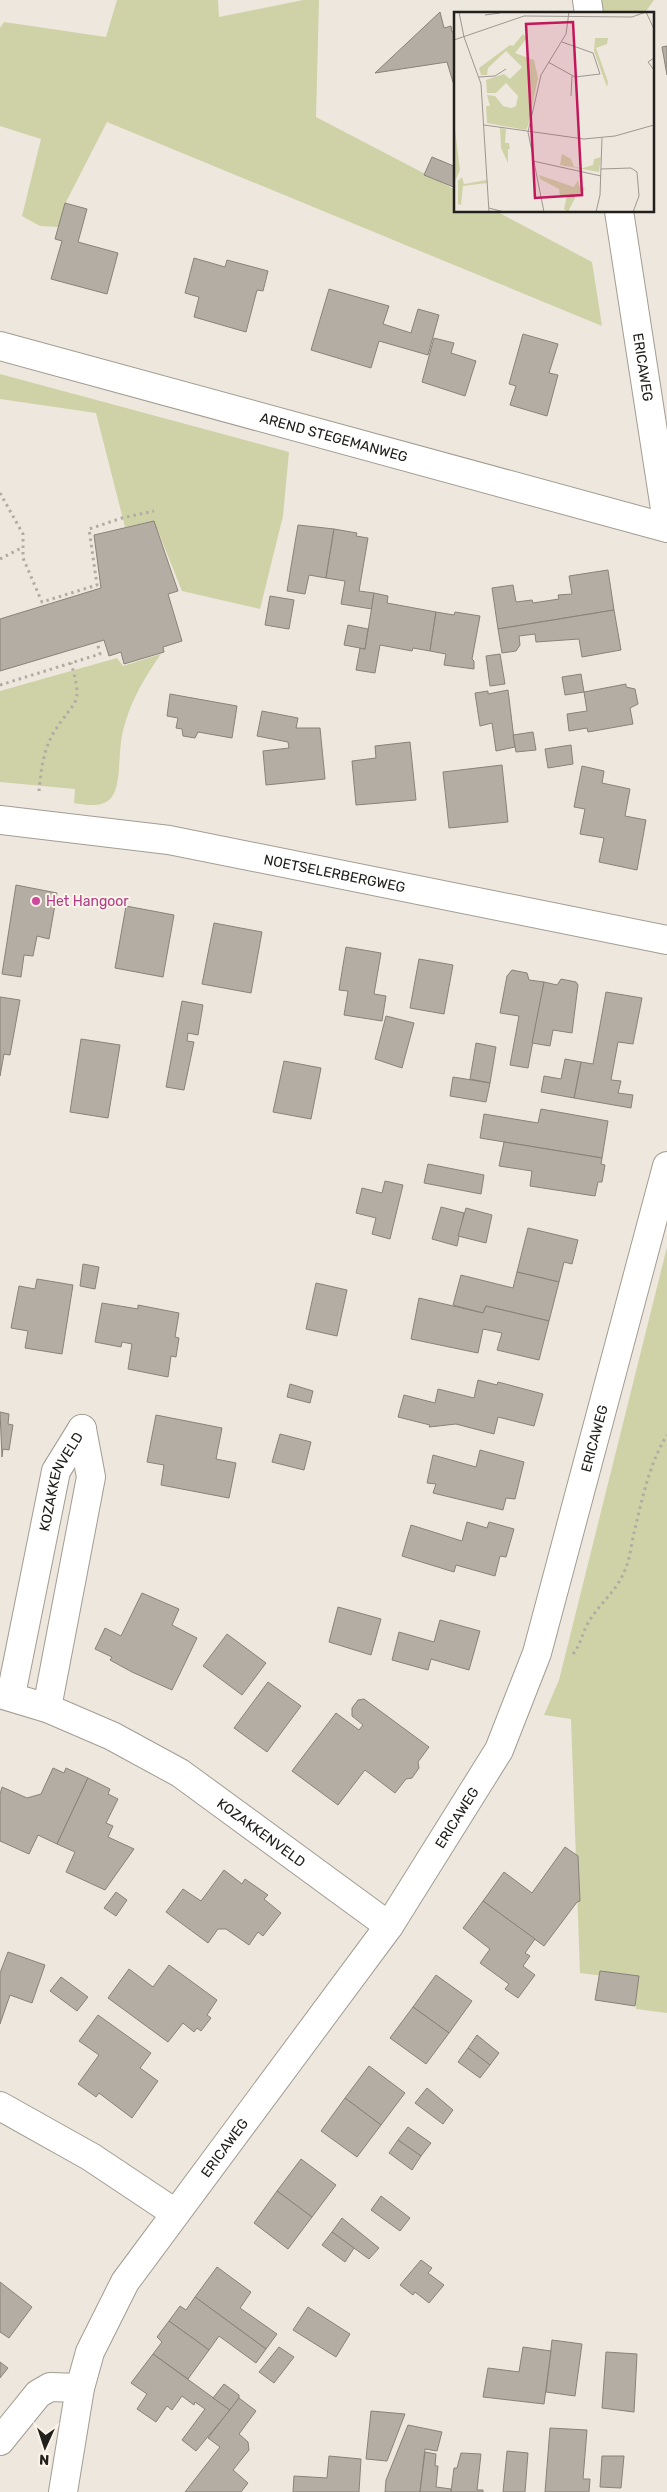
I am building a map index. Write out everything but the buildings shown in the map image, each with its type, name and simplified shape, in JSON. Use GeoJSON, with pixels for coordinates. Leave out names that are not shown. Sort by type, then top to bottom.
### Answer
{"type":"FeatureCollection","features":[{"type":"Feature","properties":{"kind":"street","name":"ERICAWEG"},"geometry":{"type":"LineString","coordinates":[[619,212],[667,522]]}},
{"type":"Feature","properties":{"kind":"street","name":"AREND STEGEMANWEG"},"geometry":{"type":"LineString","coordinates":[[0,346],[667,528]]}},
{"type":"Feature","properties":{"kind":"street","name":"NOETSELERBERGWEG"},"geometry":{"type":"LineString","coordinates":[[0,820],[169,840],[667,940]]}},
{"type":"Feature","properties":{"kind":"street","name":"ERICAWEG"},"geometry":{"type":"LineString","coordinates":[[63,2492],[80,2388],[90,2352],[106,2316],[125,2282],[389,1926],[499,1750],[540,1643],[667,1166]]}},
{"type":"Feature","properties":{"kind":"street","name":"KOZAKKENVELD"},"geometry":{"type":"LineString","coordinates":[[47,1708],[91,1477],[82,1429],[56,1471],[5,1695],[47,1708],[112,1736],[180,1773],[389,1926]]}},
{"type":"Feature","properties":{"kind":"street"},"geometry":{"type":"LineString","coordinates":[[0,2106],[91,2157],[175,2213]]}},
{"type":"Feature","properties":{"kind":"street"},"geometry":{"type":"LineString","coordinates":[[0,2441],[38,2394],[50,2387],[80,2388]]}},
{"type":"Feature","properties":{"kind":"path"},"geometry":{"type":"LineString","coordinates":[[0,492],[23,534],[22,558],[42,602],[73,594],[97,585],[89,529],[122,518],[154,511]]}},
{"type":"Feature","properties":{"kind":"path"},"geometry":{"type":"LineString","coordinates":[[0,559],[23,547]]}},
{"type":"Feature","properties":{"kind":"path"},"geometry":{"type":"LineString","coordinates":[[0,685],[100,654],[97,642]]}},
{"type":"Feature","properties":{"kind":"path"},"geometry":{"type":"LineString","coordinates":[[36,824],[42,762],[54,732],[76,703],[77,684],[70,663]]}},
{"type":"Feature","properties":{"kind":"path"},"geometry":{"type":"LineString","coordinates":[[528,1675],[561,1662],[573,1655],[580,1646],[587,1625],[600,1606],[613,1592],[626,1570],[642,1502],[659,1448],[667,1435]]}},
{"type":"Feature","properties":{"kind":"green space"},"geometry":{"type":"Polygon","coordinates":[[[117,0],[218,0],[219,17],[303,0],[319,0],[316,117],[454,189],[454,212],[498,212],[592,262],[602,326],[107,122],[66,202],[59,227],[40,226],[22,216],[41,139],[0,126],[0,28],[4,22],[106,37],[117,0]]]}},
{"type":"Feature","properties":{"kind":"green space"},"geometry":{"type":"Polygon","coordinates":[[[599,0],[654,0],[645,12],[601,12],[599,0]]]}},
{"type":"Feature","properties":{"kind":"green space"},"geometry":{"type":"Polygon","coordinates":[[[0,374],[289,452],[283,516],[260,609],[182,591],[154,521],[125,527],[96,413],[0,399],[0,374]]]}},
{"type":"Feature","properties":{"kind":"green space"},"geometry":{"type":"Polygon","coordinates":[[[161,654],[141,685],[127,718],[121,742],[117,784],[110,799],[95,805],[79,804],[74,803],[75,789],[0,782],[0,691],[117,658],[123,666],[161,654]]]}},
{"type":"Feature","properties":{"kind":"green space"},"geometry":{"type":"Polygon","coordinates":[[[667,1247],[667,2013],[636,2009],[635,1980],[580,1973],[571,1719],[544,1715],[559,1680],[667,1247]]]}},
{"type":"Feature","properties":{"kind":"place","name":"Het Hangoor"},"geometry":{"type":"Point","coordinates":[36,901]}}]}
